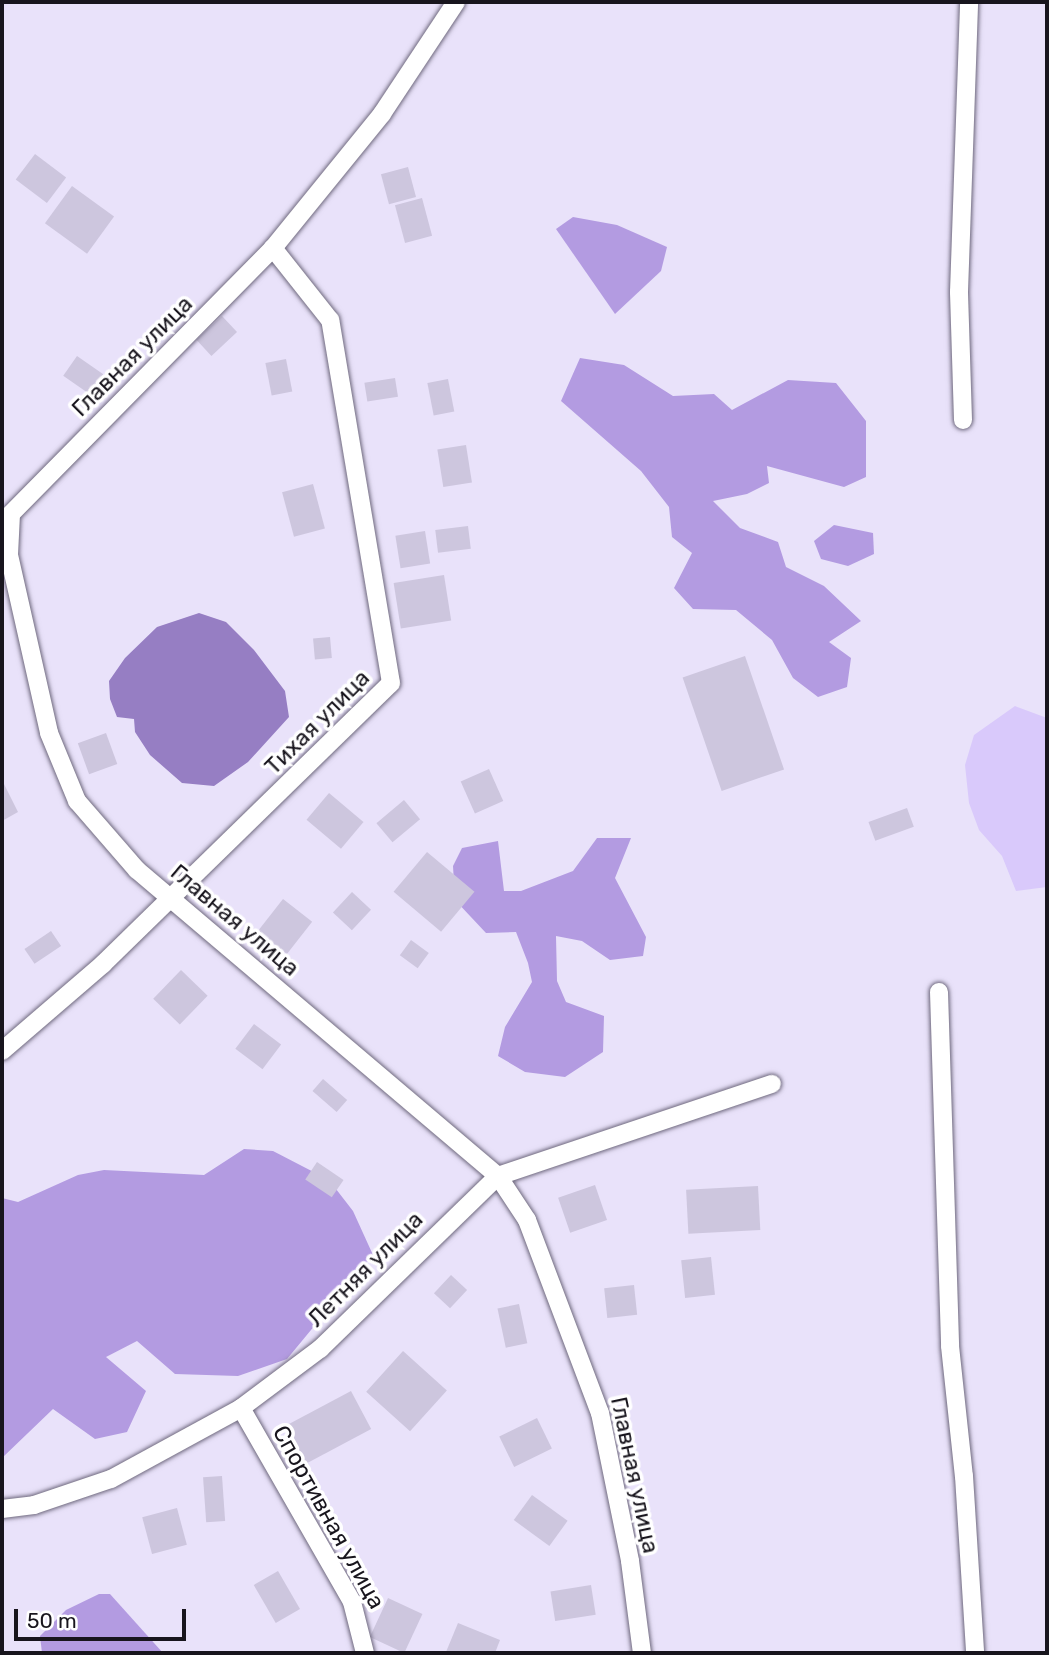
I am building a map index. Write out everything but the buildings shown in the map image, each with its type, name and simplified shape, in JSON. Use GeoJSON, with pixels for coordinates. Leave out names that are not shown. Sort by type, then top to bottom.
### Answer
{"type":"FeatureCollection","features":[{"type":"Feature","properties":{"kind":"street","name":"Главная улица"},"geometry":{"type":"LineString","coordinates":[[456,2],[382,114],[273,248],[11,514],[9,555],[46,720],[77,801],[137,870],[498,1176],[527,1220],[600,1413],[630,1561],[642,1653]]}},
{"type":"Feature","properties":{"kind":"street"},"geometry":{"type":"LineString","coordinates":[[963,420],[959,292],[969,2]]}},
{"type":"Feature","properties":{"kind":"street","name":"Тихая улица"},"geometry":{"type":"LineString","coordinates":[[2,1051],[103,964],[391,683],[330,320],[273,248]]}},
{"type":"Feature","properties":{"kind":"street"},"geometry":{"type":"LineString","coordinates":[[939,992],[950,1346],[964,1476],[975,1653]]}},
{"type":"Feature","properties":{"kind":"street","name":"Летняя улица"},"geometry":{"type":"LineString","coordinates":[[2,1508],[34,1505],[111,1479],[241,1408],[320,1349],[498,1176],[772,1084]]}},
{"type":"Feature","properties":{"kind":"street","name":"Спортивная улица"},"geometry":{"type":"LineString","coordinates":[[241,1408],[352,1602],[365,1653]]}},
{"type":"Feature","properties":{"kind":"shaded area"},"geometry":{"type":"Polygon","coordinates":[[[573,217],[617,225],[667,247],[661,271],[615,314],[556,229],[573,217]]]}},
{"type":"Feature","properties":{"kind":"shaded area"},"geometry":{"type":"Polygon","coordinates":[[[580,358],[624,365],[673,396],[714,394],[732,410],[788,380],[836,383],[866,421],[866,477],[844,487],[767,466],[769,483],[747,494],[713,501],[740,528],[778,542],[786,567],[824,586],[861,621],[829,642],[851,658],[847,687],[818,697],[793,678],[772,640],[736,610],[693,609],[674,588],[692,553],[672,537],[669,507],[641,471],[561,401],[580,358]]]}},
{"type":"Feature","properties":{"kind":"shaded area"},"geometry":{"type":"Polygon","coordinates":[[[834,525],[873,533],[874,554],[848,566],[821,559],[814,541],[834,525]]]}},
{"type":"Feature","properties":{"kind":"shaded area"},"geometry":{"type":"Polygon","coordinates":[[[199,613],[226,622],[254,650],[285,691],[289,717],[248,762],[214,786],[182,783],[150,755],[135,732],[134,719],[117,717],[110,699],[109,681],[125,658],[157,627],[199,613]]]}},
{"type":"Feature","properties":{"kind":"shaded area"},"geometry":{"type":"Polygon","coordinates":[[[1015,706],[1047,718],[1047,887],[1016,891],[1002,856],[979,830],[969,803],[965,765],[974,735],[1015,706]]]}},
{"type":"Feature","properties":{"kind":"shaded area"},"geometry":{"type":"Polygon","coordinates":[[[597,838],[631,838],[615,878],[646,937],[643,956],[610,960],[582,941],[556,936],[557,981],[566,1002],[604,1016],[603,1052],[565,1077],[525,1072],[498,1056],[505,1027],[532,982],[528,963],[516,932],[486,933],[455,900],[453,866],[462,848],[498,841],[504,891],[521,891],[573,871],[597,838]]]}},
{"type":"Feature","properties":{"kind":"shaded area"},"geometry":{"type":"Polygon","coordinates":[[[244,1149],[273,1151],[329,1180],[353,1211],[373,1255],[287,1359],[238,1376],[175,1374],[137,1341],[106,1357],[146,1391],[127,1432],[95,1439],[53,1409],[2,1458],[2,1198],[18,1202],[78,1175],[104,1170],[204,1175],[244,1149]]]}},
{"type":"Feature","properties":{"kind":"shaded area"},"geometry":{"type":"Polygon","coordinates":[[[99,1594],[110,1594],[163,1653],[42,1653],[40,1636],[66,1610],[99,1594]]]}}]}
